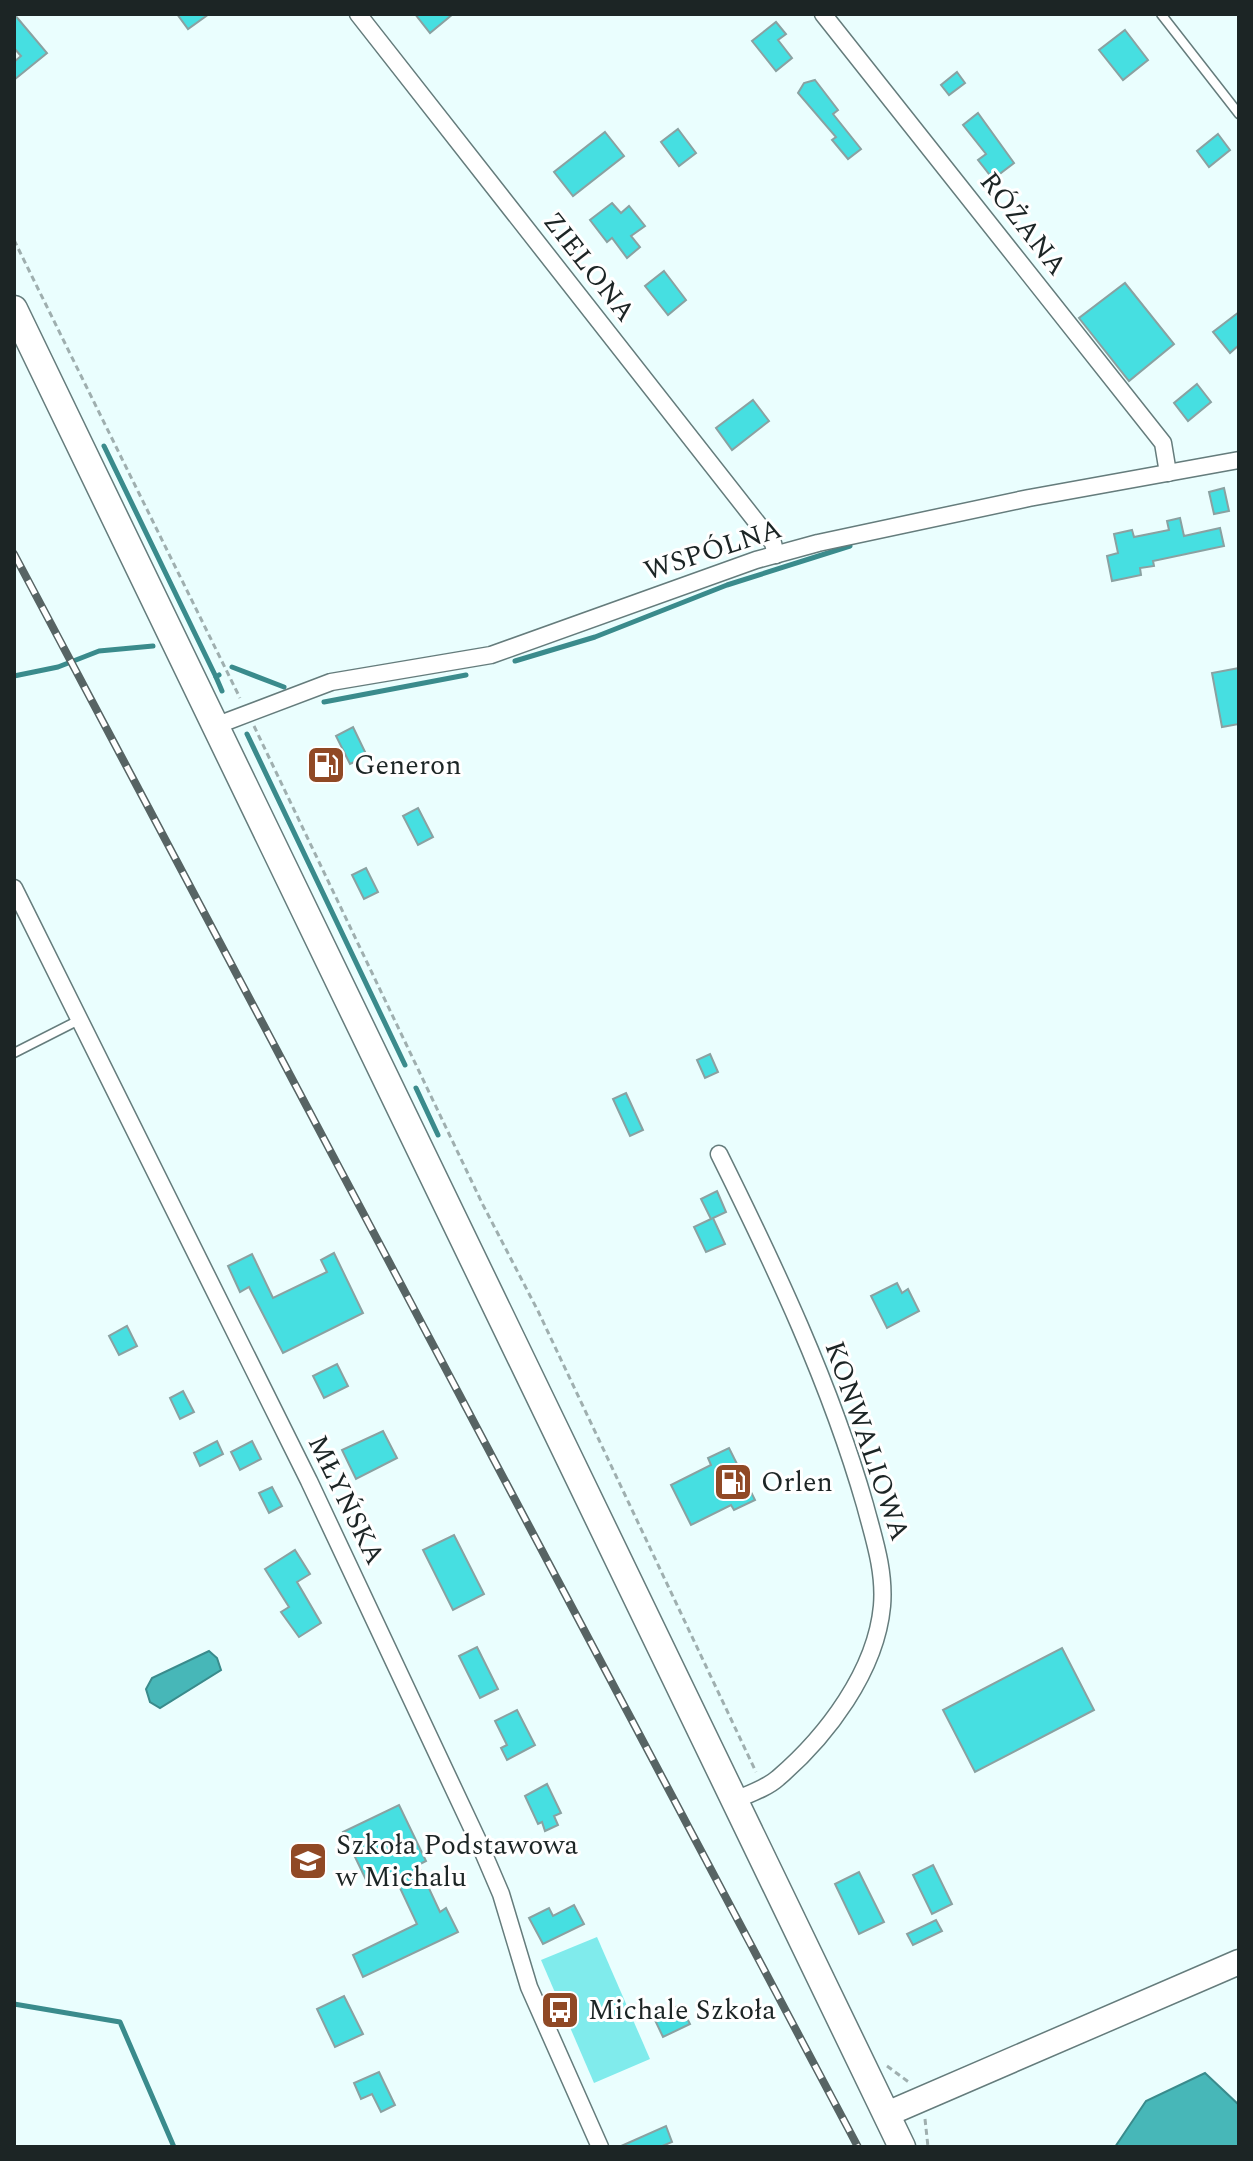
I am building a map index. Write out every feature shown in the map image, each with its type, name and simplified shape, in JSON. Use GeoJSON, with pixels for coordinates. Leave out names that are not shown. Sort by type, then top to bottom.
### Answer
{"type":"FeatureCollection","features":[{"type":"Feature","properties":{"kind":"main road"},"geometry":{"type":"LineString","coordinates":[[14,309],[902,2147]]}},
{"type":"Feature","properties":{"kind":"main road"},"geometry":{"type":"LineString","coordinates":[[887,2114],[1239,1962]]}},
{"type":"Feature","properties":{"kind":"street","name":"ZIELONA"},"geometry":{"type":"LineString","coordinates":[[358,14],[773,543],[776,555]]}},
{"type":"Feature","properties":{"kind":"street","name":"RÓŻANA"},"geometry":{"type":"LineString","coordinates":[[823,14],[1163,443],[1168,473]]}},
{"type":"Feature","properties":{"kind":"street","name":"WSPÓLNA"},"geometry":{"type":"LineString","coordinates":[[215,726],[331,682],[491,655],[776,555],[891,526],[1239,460]]}},
{"type":"Feature","properties":{"kind":"street","name":"MŁYŃSKA"},"geometry":{"type":"LineString","coordinates":[[14,888],[302,1467],[480,1845],[501,1894],[529,1987],[600,2147]]}},
{"type":"Feature","properties":{"kind":"street","name":"KONWALIOWA"},"geometry":{"type":"LineString","coordinates":[[719,1154],[809,1347],[856,1473],[881,1562],[882,1604],[877,1637],[868,1664],[837,1712],[801,1755],[776,1780],[735,1800]]}},
{"type":"Feature","properties":{"kind":"lane"},"geometry":{"type":"LineString","coordinates":[[1161,14],[1239,114]]}},
{"type":"Feature","properties":{"kind":"lane"},"geometry":{"type":"LineString","coordinates":[[14,1053],[79,1020]]}},
{"type":"Feature","properties":{"kind":"path"},"geometry":{"type":"LineString","coordinates":[[14,240],[248,714],[755,1766],[759,1789]]}},
{"type":"Feature","properties":{"kind":"path"},"geometry":{"type":"LineString","coordinates":[[882,2062],[910,2083],[927,2122],[928,2147]]}},
{"type":"Feature","properties":{"kind":"shaded area"},"geometry":{"type":"Polygon","coordinates":[[[209,1651],[217,1658],[221,1670],[160,1708],[150,1702],[146,1689],[152,1678],[209,1651]]]}},
{"type":"Feature","properties":{"kind":"shaded area"},"geometry":{"type":"Polygon","coordinates":[[[597,1937],[650,2059],[594,2083],[541,1960],[597,1937]]]}},
{"type":"Feature","properties":{"kind":"shaded area"},"geometry":{"type":"Polygon","coordinates":[[[1205,2073],[1239,2105],[1239,2147],[1115,2147],[1146,2101],[1205,2073]]]}},
{"type":"Feature","properties":{"kind":"building"},"geometry":{"type":"Polygon","coordinates":[[[14,14],[47,53],[14,80],[14,62],[21,56],[14,48],[14,14]]]}},
{"type":"Feature","properties":{"kind":"building"},"geometry":{"type":"Polygon","coordinates":[[[177,14],[209,14],[188,29],[177,14]]]}},
{"type":"Feature","properties":{"kind":"building"},"geometry":{"type":"Polygon","coordinates":[[[415,14],[453,14],[430,33],[415,14]]]}},
{"type":"Feature","properties":{"kind":"building"},"geometry":{"type":"Polygon","coordinates":[[[776,22],[786,34],[778,40],[792,58],[776,71],[752,41],[776,22]]]}},
{"type":"Feature","properties":{"kind":"building"},"geometry":{"type":"Polygon","coordinates":[[[1125,30],[1148,60],[1123,80],[1099,50],[1125,30]]]}},
{"type":"Feature","properties":{"kind":"building"},"geometry":{"type":"Polygon","coordinates":[[[957,72],[965,83],[949,95],[941,85],[957,72]]]}},
{"type":"Feature","properties":{"kind":"building"},"geometry":{"type":"Polygon","coordinates":[[[815,80],[838,110],[833,114],[861,149],[848,159],[832,140],[836,137],[798,93],[804,83],[815,80]]]}},
{"type":"Feature","properties":{"kind":"building"},"geometry":{"type":"Polygon","coordinates":[[[978,113],[1014,163],[993,179],[978,160],[986,154],[963,125],[978,113]]]}},
{"type":"Feature","properties":{"kind":"building"},"geometry":{"type":"Polygon","coordinates":[[[678,129],[696,153],[679,166],[661,142],[678,129]]]}},
{"type":"Feature","properties":{"kind":"building"},"geometry":{"type":"Polygon","coordinates":[[[605,132],[624,156],[573,196],[554,172],[605,132]]]}},
{"type":"Feature","properties":{"kind":"building"},"geometry":{"type":"Polygon","coordinates":[[[1218,134],[1230,150],[1209,167],[1197,151],[1218,134]]]}},
{"type":"Feature","properties":{"kind":"building"},"geometry":{"type":"Polygon","coordinates":[[[612,203],[621,213],[629,206],[645,226],[631,236],[640,247],[627,258],[612,238],[607,242],[590,220],[612,203]]]}},
{"type":"Feature","properties":{"kind":"building"},"geometry":{"type":"Polygon","coordinates":[[[664,271],[686,300],[668,315],[645,286],[664,271]]]}},
{"type":"Feature","properties":{"kind":"building"},"geometry":{"type":"Polygon","coordinates":[[[1125,283],[1174,344],[1129,381],[1079,318],[1125,283]]]}},
{"type":"Feature","properties":{"kind":"building"},"geometry":{"type":"Polygon","coordinates":[[[1239,312],[1239,345],[1230,353],[1213,332],[1239,312]]]}},
{"type":"Feature","properties":{"kind":"building"},"geometry":{"type":"Polygon","coordinates":[[[1197,384],[1211,402],[1188,421],[1174,403],[1197,384]]]}},
{"type":"Feature","properties":{"kind":"building"},"geometry":{"type":"Polygon","coordinates":[[[753,400],[769,421],[732,450],[716,428],[753,400]]]}},
{"type":"Feature","properties":{"kind":"building"},"geometry":{"type":"Polygon","coordinates":[[[1224,488],[1229,511],[1214,514],[1209,492],[1224,488]]]}},
{"type":"Feature","properties":{"kind":"building"},"geometry":{"type":"Polygon","coordinates":[[[1180,518],[1184,536],[1220,528],[1224,546],[1153,561],[1154,566],[1140,568],[1141,575],[1112,581],[1107,556],[1118,553],[1114,534],[1132,530],[1134,537],[1169,530],[1167,521],[1180,518]]]}},
{"type":"Feature","properties":{"kind":"building"},"geometry":{"type":"Polygon","coordinates":[[[1239,668],[1239,724],[1222,727],[1212,673],[1239,668]]]}},
{"type":"Feature","properties":{"kind":"building"},"geometry":{"type":"Polygon","coordinates":[[[353,727],[367,756],[350,764],[336,736],[353,727]]]}},
{"type":"Feature","properties":{"kind":"building"},"geometry":{"type":"Polygon","coordinates":[[[418,808],[433,837],[418,845],[403,816],[418,808]]]}},
{"type":"Feature","properties":{"kind":"building"},"geometry":{"type":"Polygon","coordinates":[[[366,868],[378,892],[364,899],[352,875],[366,868]]]}},
{"type":"Feature","properties":{"kind":"building"},"geometry":{"type":"Polygon","coordinates":[[[710,1054],[718,1072],[705,1078],[697,1060],[710,1054]]]}},
{"type":"Feature","properties":{"kind":"building"},"geometry":{"type":"Polygon","coordinates":[[[626,1093],[643,1130],[630,1136],[613,1099],[626,1093]]]}},
{"type":"Feature","properties":{"kind":"building"},"geometry":{"type":"Polygon","coordinates":[[[717,1191],[726,1212],[713,1218],[725,1244],[706,1252],[694,1227],[711,1219],[701,1199],[717,1191]]]}},
{"type":"Feature","properties":{"kind":"building"},"geometry":{"type":"Polygon","coordinates":[[[334,1253],[363,1313],[283,1353],[249,1287],[240,1292],[228,1266],[252,1254],[273,1298],[327,1272],[321,1260],[334,1253]]]}},
{"type":"Feature","properties":{"kind":"building"},"geometry":{"type":"Polygon","coordinates":[[[897,1283],[902,1293],[908,1289],[919,1311],[887,1328],[871,1296],[897,1283]]]}},
{"type":"Feature","properties":{"kind":"building"},"geometry":{"type":"Polygon","coordinates":[[[127,1326],[137,1346],[119,1355],[109,1336],[127,1326]]]}},
{"type":"Feature","properties":{"kind":"building"},"geometry":{"type":"Polygon","coordinates":[[[337,1364],[348,1386],[324,1398],[313,1376],[337,1364]]]}},
{"type":"Feature","properties":{"kind":"building"},"geometry":{"type":"Polygon","coordinates":[[[183,1391],[194,1412],[180,1419],[170,1398],[183,1391]]]}},
{"type":"Feature","properties":{"kind":"building"},"geometry":{"type":"Polygon","coordinates":[[[383,1431],[397,1458],[356,1479],[342,1450],[383,1431]]]}},
{"type":"Feature","properties":{"kind":"building"},"geometry":{"type":"Polygon","coordinates":[[[217,1441],[223,1454],[200,1466],[194,1453],[217,1441]]]}},
{"type":"Feature","properties":{"kind":"building"},"geometry":{"type":"Polygon","coordinates":[[[252,1441],[261,1459],[240,1470],[231,1452],[252,1441]]]}},
{"type":"Feature","properties":{"kind":"building"},"geometry":{"type":"Polygon","coordinates":[[[729,1448],[755,1500],[734,1510],[731,1505],[691,1525],[671,1485],[711,1465],[708,1458],[729,1448]]]}},
{"type":"Feature","properties":{"kind":"building"},"geometry":{"type":"Polygon","coordinates":[[[272,1487],[282,1506],[269,1513],[259,1493],[272,1487]]]}},
{"type":"Feature","properties":{"kind":"building"},"geometry":{"type":"Polygon","coordinates":[[[454,1535],[484,1594],[453,1610],[423,1550],[454,1535]]]}},
{"type":"Feature","properties":{"kind":"building"},"geometry":{"type":"Polygon","coordinates":[[[295,1550],[310,1574],[297,1582],[321,1623],[299,1637],[281,1612],[289,1607],[265,1569],[295,1550]]]}},
{"type":"Feature","properties":{"kind":"building"},"geometry":{"type":"Polygon","coordinates":[[[477,1647],[498,1689],[480,1698],[459,1656],[477,1647]]]}},
{"type":"Feature","properties":{"kind":"building"},"geometry":{"type":"Polygon","coordinates":[[[1062,1648],[1094,1710],[975,1772],[943,1710],[1062,1648]]]}},
{"type":"Feature","properties":{"kind":"building"},"geometry":{"type":"Polygon","coordinates":[[[517,1710],[535,1745],[507,1760],[501,1748],[507,1745],[495,1721],[517,1710]]]}},
{"type":"Feature","properties":{"kind":"building"},"geometry":{"type":"Polygon","coordinates":[[[547,1784],[561,1813],[554,1816],[558,1825],[545,1831],[542,1822],[538,1824],[525,1796],[547,1784]]]}},
{"type":"Feature","properties":{"kind":"building"},"geometry":{"type":"Polygon","coordinates":[[[399,1805],[426,1861],[418,1865],[440,1912],[446,1908],[458,1932],[363,1977],[353,1955],[417,1924],[393,1873],[368,1884],[343,1832],[399,1805]]]}},
{"type":"Feature","properties":{"kind":"building"},"geometry":{"type":"Polygon","coordinates":[[[933,1865],[952,1904],[932,1914],[913,1875],[933,1865]]]}},
{"type":"Feature","properties":{"kind":"building"},"geometry":{"type":"Polygon","coordinates":[[[859,1872],[884,1922],[859,1934],[835,1884],[859,1872]]]}},
{"type":"Feature","properties":{"kind":"building"},"geometry":{"type":"Polygon","coordinates":[[[574,1905],[584,1924],[543,1944],[529,1918],[549,1908],[553,1916],[574,1905]]]}},
{"type":"Feature","properties":{"kind":"building"},"geometry":{"type":"Polygon","coordinates":[[[936,1920],[942,1931],[913,1945],[907,1934],[936,1920]]]}},
{"type":"Feature","properties":{"kind":"building"},"geometry":{"type":"Polygon","coordinates":[[[344,1996],[363,2034],[335,2047],[317,2009],[344,1996]]]}},
{"type":"Feature","properties":{"kind":"building"},"geometry":{"type":"Polygon","coordinates":[[[680,2005],[690,2024],[663,2037],[654,2018],[680,2005]]]}},
{"type":"Feature","properties":{"kind":"building"},"geometry":{"type":"Polygon","coordinates":[[[379,2072],[395,2105],[381,2112],[372,2094],[361,2099],[354,2083],[379,2072]]]}},
{"type":"Feature","properties":{"kind":"building"},"geometry":{"type":"Polygon","coordinates":[[[666,2126],[672,2142],[660,2147],[619,2147],[666,2126]]]}},
{"type":"Feature","properties":{"kind":"waterway"},"geometry":{"type":"LineString","coordinates":[[104,446],[216,677],[219,675]]}},
{"type":"Feature","properties":{"kind":"waterway"},"geometry":{"type":"LineString","coordinates":[[515,661],[595,637],[727,585],[850,546]]}},
{"type":"Feature","properties":{"kind":"waterway"},"geometry":{"type":"LineString","coordinates":[[14,676],[58,667],[99,651],[153,646]]}},
{"type":"Feature","properties":{"kind":"waterway"},"geometry":{"type":"LineString","coordinates":[[232,667],[284,687]]}},
{"type":"Feature","properties":{"kind":"waterway"},"geometry":{"type":"LineString","coordinates":[[324,702],[466,675]]}},
{"type":"Feature","properties":{"kind":"waterway"},"geometry":{"type":"LineString","coordinates":[[216,677],[222,691]]}},
{"type":"Feature","properties":{"kind":"waterway"},"geometry":{"type":"LineString","coordinates":[[247,734],[405,1065]]}},
{"type":"Feature","properties":{"kind":"waterway"},"geometry":{"type":"LineString","coordinates":[[416,1088],[438,1135]]}},
{"type":"Feature","properties":{"kind":"waterway"},"geometry":{"type":"LineString","coordinates":[[14,2004],[120,2022],[174,2147]]}},
{"type":"Feature","properties":{"kind":"railway"},"geometry":{"type":"LineString","coordinates":[[14,554],[858,2147]]}},
{"type":"Feature","properties":{"kind":"place","name":"Generon"},"geometry":{"type":"Point","coordinates":[326,765]}},
{"type":"Feature","properties":{"kind":"place","name":"Orlen"},"geometry":{"type":"Point","coordinates":[733,1482]}},
{"type":"Feature","properties":{"kind":"place","name":"Szkoła Podstawowa w Michalu"},"geometry":{"type":"Point","coordinates":[308,1861]}},
{"type":"Feature","properties":{"kind":"place","name":"Michale Szkoła"},"geometry":{"type":"Point","coordinates":[560,2010]}}]}
